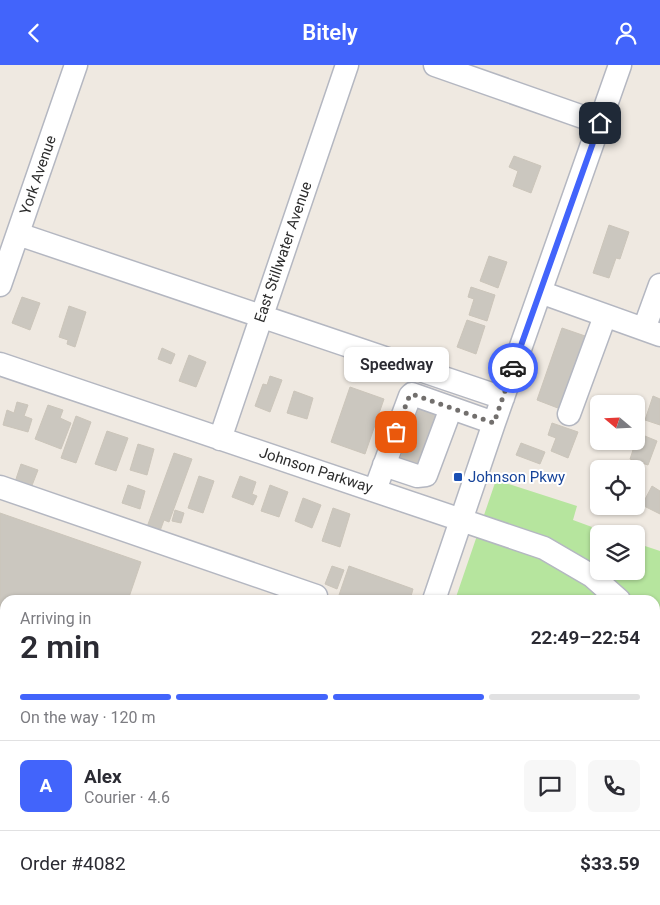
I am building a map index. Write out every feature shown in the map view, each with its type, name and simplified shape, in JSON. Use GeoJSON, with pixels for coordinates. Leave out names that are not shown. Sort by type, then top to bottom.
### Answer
{"type":"FeatureCollection","features":[{"type":"Feature","properties":{"kind":"street","name":"York Avenue"},"geometry":{"type":"LineString","coordinates":[[0,285],[76,65]]}},
{"type":"Feature","properties":{"kind":"street","name":"East Stillwater Avenue"},"geometry":{"type":"LineString","coordinates":[[220,439],[347,65]]}},
{"type":"Feature","properties":{"kind":"street"},"geometry":{"type":"LineString","coordinates":[[435,65],[600,123]]}},
{"type":"Feature","properties":{"kind":"street"},"geometry":{"type":"LineString","coordinates":[[438,595],[460,519],[620,65]]}},
{"type":"Feature","properties":{"kind":"street"},"geometry":{"type":"LineString","coordinates":[[18,234],[502,398]]}},
{"type":"Feature","properties":{"kind":"street"},"geometry":{"type":"LineString","coordinates":[[540,291],[652,332],[660,285]]}},
{"type":"Feature","properties":{"kind":"street"},"geometry":{"type":"LineString","coordinates":[[570,414],[605,316]]}},
{"type":"Feature","properties":{"kind":"street","name":"Johnson Parkway"},"geometry":{"type":"LineString","coordinates":[[0,364],[375,490],[552,552],[592,576],[613,595]]}},
{"type":"Feature","properties":{"kind":"street"},"geometry":{"type":"LineString","coordinates":[[375,490],[410,395],[412,394],[494,423]]}},
{"type":"Feature","properties":{"kind":"street"},"geometry":{"type":"LineString","coordinates":[[384,465],[417,476],[426,475],[451,408]]}},
{"type":"Feature","properties":{"kind":"street"},"geometry":{"type":"LineString","coordinates":[[0,487],[313,595]]}},
{"type":"Feature","properties":{"kind":"green space"},"geometry":{"type":"Polygon","coordinates":[[[496,480],[577,506],[573,520],[590,526],[590,580],[645,580],[645,546],[660,551],[660,595],[457,595],[496,480]]]}},
{"type":"Feature","properties":{"kind":"building"},"geometry":{"type":"Polygon","coordinates":[[[514,156],[541,166],[531,193],[513,186],[518,171],[509,167],[514,156]]]}},
{"type":"Feature","properties":{"kind":"building"},"geometry":{"type":"Polygon","coordinates":[[[609,225],[629,232],[620,259],[616,258],[609,278],[593,273],[609,225]]]}},
{"type":"Feature","properties":{"kind":"building"},"geometry":{"type":"Polygon","coordinates":[[[489,256],[507,262],[498,288],[480,281],[489,256]]]}},
{"type":"Feature","properties":{"kind":"building"},"geometry":{"type":"Polygon","coordinates":[[[471,287],[495,295],[487,321],[469,315],[474,299],[468,297],[471,287]]]}},
{"type":"Feature","properties":{"kind":"building"},"geometry":{"type":"Polygon","coordinates":[[[22,297],[40,303],[30,330],[12,323],[22,297]]]}},
{"type":"Feature","properties":{"kind":"building"},"geometry":{"type":"Polygon","coordinates":[[[69,306],[86,312],[75,347],[67,344],[68,340],[59,337],[69,306]]]}},
{"type":"Feature","properties":{"kind":"building"},"geometry":{"type":"Polygon","coordinates":[[[467,320],[485,326],[476,354],[457,347],[467,320]]]}},
{"type":"Feature","properties":{"kind":"building"},"geometry":{"type":"Polygon","coordinates":[[[562,328],[588,337],[563,410],[537,400],[562,328]]]}},
{"type":"Feature","properties":{"kind":"building"},"geometry":{"type":"Polygon","coordinates":[[[162,348],[175,354],[171,364],[158,359],[162,348]]]}},
{"type":"Feature","properties":{"kind":"building"},"geometry":{"type":"Polygon","coordinates":[[[189,355],[206,362],[196,387],[179,381],[189,355]]]}},
{"type":"Feature","properties":{"kind":"building"},"geometry":{"type":"Polygon","coordinates":[[[270,376],[282,380],[270,412],[255,406],[263,384],[267,385],[270,376]]]}},
{"type":"Feature","properties":{"kind":"building"},"geometry":{"type":"Polygon","coordinates":[[[350,387],[384,399],[365,454],[331,442],[350,387]]]}},
{"type":"Feature","properties":{"kind":"building"},"geometry":{"type":"Polygon","coordinates":[[[294,391],[313,398],[307,419],[287,413],[294,391]]]}},
{"type":"Feature","properties":{"kind":"building"},"geometry":{"type":"Polygon","coordinates":[[[653,396],[660,399],[660,425],[645,420],[653,396]]]}},
{"type":"Feature","properties":{"kind":"building"},"geometry":{"type":"Polygon","coordinates":[[[422,400],[442,407],[419,470],[399,463],[422,400]]]}},
{"type":"Feature","properties":{"kind":"building"},"geometry":{"type":"Polygon","coordinates":[[[17,402],[28,405],[24,416],[32,419],[28,432],[3,425],[7,410],[14,413],[17,402]]]}},
{"type":"Feature","properties":{"kind":"building"},"geometry":{"type":"Polygon","coordinates":[[[48,405],[63,410],[60,418],[71,423],[61,449],[35,439],[48,405]]]}},
{"type":"Feature","properties":{"kind":"building"},"geometry":{"type":"Polygon","coordinates":[[[76,416],[91,422],[76,463],[61,458],[76,416]]]}},
{"type":"Feature","properties":{"kind":"building"},"geometry":{"type":"Polygon","coordinates":[[[552,423],[578,432],[568,458],[551,451],[556,438],[548,435],[552,423]]]}},
{"type":"Feature","properties":{"kind":"building"},"geometry":{"type":"Polygon","coordinates":[[[107,431],[128,438],[116,471],[95,464],[107,431]]]}},
{"type":"Feature","properties":{"kind":"building"},"geometry":{"type":"Polygon","coordinates":[[[645,436],[657,441],[648,465],[645,464],[645,460],[630,459],[633,450],[645,450],[645,436]]]}},
{"type":"Feature","properties":{"kind":"building"},"geometry":{"type":"Polygon","coordinates":[[[521,443],[545,452],[540,464],[516,455],[521,443]]]}},
{"type":"Feature","properties":{"kind":"building"},"geometry":{"type":"Polygon","coordinates":[[[138,444],[154,449],[147,475],[130,470],[138,444]]]}},
{"type":"Feature","properties":{"kind":"building"},"geometry":{"type":"Polygon","coordinates":[[[174,453],[192,459],[169,522],[164,520],[160,531],[147,527],[174,453]]]}},
{"type":"Feature","properties":{"kind":"building"},"geometry":{"type":"Polygon","coordinates":[[[21,464],[38,470],[31,488],[15,482],[21,464]]]}},
{"type":"Feature","properties":{"kind":"building"},"geometry":{"type":"Polygon","coordinates":[[[199,476],[214,481],[203,513],[188,508],[199,476]]]}},
{"type":"Feature","properties":{"kind":"building"},"geometry":{"type":"Polygon","coordinates":[[[240,476],[256,482],[252,494],[257,496],[253,505],[232,497],[240,476]]]}},
{"type":"Feature","properties":{"kind":"building"},"geometry":{"type":"Polygon","coordinates":[[[128,485],[145,491],[140,509],[122,503],[128,485]]]}},
{"type":"Feature","properties":{"kind":"building"},"geometry":{"type":"Polygon","coordinates":[[[270,485],[288,492],[279,517],[261,511],[270,485]]]}},
{"type":"Feature","properties":{"kind":"building"},"geometry":{"type":"Polygon","coordinates":[[[652,486],[660,491],[660,514],[645,506],[645,499],[652,486]]]}},
{"type":"Feature","properties":{"kind":"building"},"geometry":{"type":"Polygon","coordinates":[[[303,498],[321,505],[312,528],[295,521],[303,498]]]}},
{"type":"Feature","properties":{"kind":"building"},"geometry":{"type":"Polygon","coordinates":[[[333,508],[350,514],[340,547],[322,541],[333,508]]]}},
{"type":"Feature","properties":{"kind":"building"},"geometry":{"type":"Polygon","coordinates":[[[175,510],[184,513],[181,523],[172,521],[175,510]]]}},
{"type":"Feature","properties":{"kind":"building"},"geometry":{"type":"Polygon","coordinates":[[[0,513],[141,562],[130,595],[0,595],[0,513]]]}},
{"type":"Feature","properties":{"kind":"building"},"geometry":{"type":"Polygon","coordinates":[[[332,566],[344,570],[337,589],[325,584],[332,566]]]}},
{"type":"Feature","properties":{"kind":"building"},"geometry":{"type":"Polygon","coordinates":[[[349,566],[413,589],[411,595],[339,595],[349,566]]]}},
{"type":"Feature","properties":{"kind":"way so far"},"geometry":{"type":"LineString","coordinates":[[396,432],[408,399],[412,394],[494,423],[513,368]]}},
{"type":"Feature","properties":{"kind":"place","name":"Speedway"},"geometry":{"type":"Point","coordinates":[396,432]}},
{"type":"Feature","properties":{"kind":"place","name":"Johnson Pkwy"},"geometry":{"type":"Point","coordinates":[458,477]}},
{"type":"Feature","properties":{"kind":"route"},"geometry":{"type":"LineString","coordinates":[[513,368],[600,123]]}}]}
